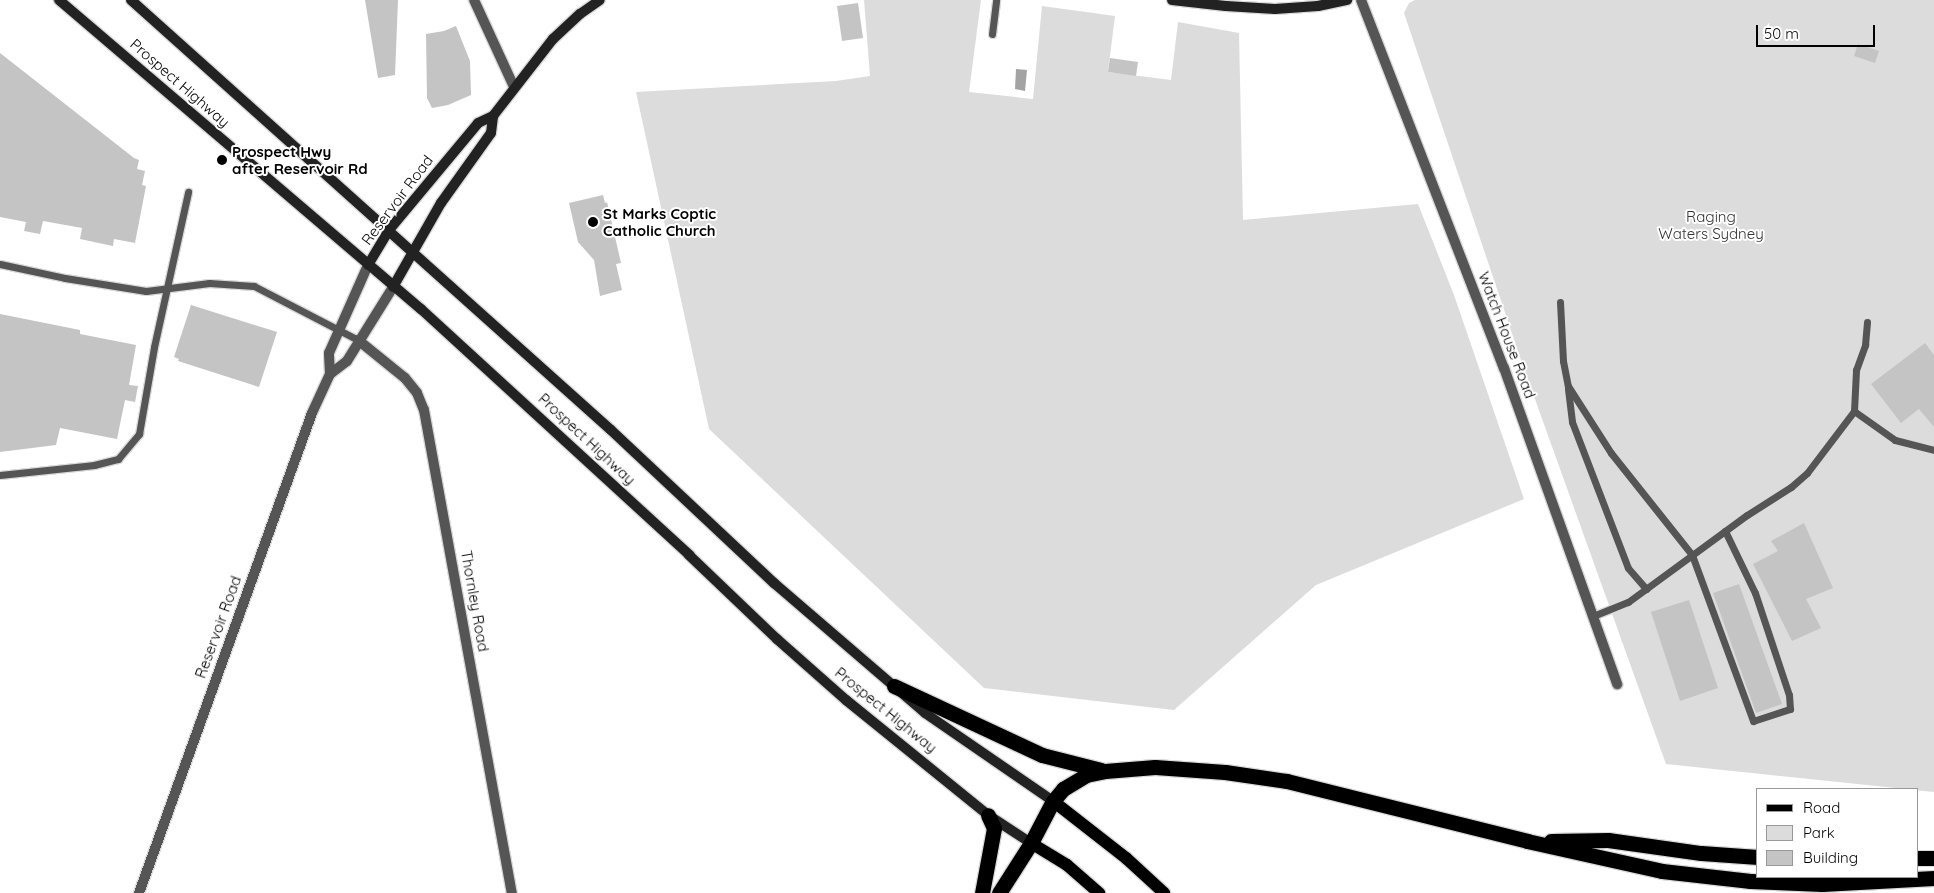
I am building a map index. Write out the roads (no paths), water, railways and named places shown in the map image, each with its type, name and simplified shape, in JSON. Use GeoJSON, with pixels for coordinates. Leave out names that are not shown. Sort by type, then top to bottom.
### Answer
{"type":"FeatureCollection","features":[{"type":"Feature","properties":{"kind":"highway"},"geometry":{"type":"LineString","coordinates":[[894,686],[1042,755],[1105,771]]}},
{"type":"Feature","properties":{"kind":"highway"},"geometry":{"type":"LineString","coordinates":[[999,893],[1031,843],[1053,801],[1063,789],[1086,775],[1105,771],[1156,767],[1225,772],[1287,781],[1527,842],[1662,871],[1741,880],[1822,884],[1934,878]]}},
{"type":"Feature","properties":{"kind":"highway"},"geometry":{"type":"LineString","coordinates":[[982,893],[994,828],[988,815]]}},
{"type":"Feature","properties":{"kind":"highway"},"geometry":{"type":"LineString","coordinates":[[1527,842],[1608,840],[1702,853],[1756,857]]}},
{"type":"Feature","properties":{"kind":"highway"},"geometry":{"type":"LineString","coordinates":[[1919,858],[1934,858]]}},
{"type":"Feature","properties":{"kind":"main road","name":"Prospect Highway"},"geometry":{"type":"LineString","coordinates":[[59,0],[393,287],[421,308],[777,640],[846,700],[988,815],[1067,865],[1099,893]]}},
{"type":"Feature","properties":{"kind":"main road","name":"Prospect Highway"},"geometry":{"type":"LineString","coordinates":[[131,0],[611,430],[774,583],[925,713],[1053,801],[1126,858],[1164,893]]}},
{"type":"Feature","properties":{"kind":"main road","name":"Reservoir Road"},"geometry":{"type":"LineString","coordinates":[[393,287],[441,202],[491,132],[493,116],[553,39],[580,14],[600,0]]}},
{"type":"Feature","properties":{"kind":"main road"},"geometry":{"type":"LineString","coordinates":[[1172,0],[1226,6],[1275,8],[1318,6],[1347,0]]}},
{"type":"Feature","properties":{"kind":"main road","name":"Reservoir Road"},"geometry":{"type":"LineString","coordinates":[[368,265],[389,230],[478,123],[493,116]]}},
{"type":"Feature","properties":{"kind":"street"},"geometry":{"type":"LineString","coordinates":[[474,0],[514,87]]}},
{"type":"Feature","properties":{"kind":"street","name":"Watch House Road"},"geometry":{"type":"LineString","coordinates":[[1361,0],[1504,368],[1618,684]]}},
{"type":"Feature","properties":{"kind":"street","name":"Reservoir Road"},"geometry":{"type":"LineString","coordinates":[[138,893],[312,413],[330,374],[329,353],[368,265]]}},
{"type":"Feature","properties":{"kind":"street","name":"Reservoir Road"},"geometry":{"type":"LineString","coordinates":[[330,374],[347,362],[358,340],[393,287]]}},
{"type":"Feature","properties":{"kind":"street","name":"Thornley Road"},"geometry":{"type":"LineString","coordinates":[[358,340],[405,378],[424,410],[432,441],[512,893]]}},
{"type":"Feature","properties":{"kind":"lane"},"geometry":{"type":"LineString","coordinates":[[992,34],[996,0]]}},
{"type":"Feature","properties":{"kind":"lane"},"geometry":{"type":"LineString","coordinates":[[0,475],[94,465],[118,459],[139,434],[167,288],[188,192]]}},
{"type":"Feature","properties":{"kind":"lane"},"geometry":{"type":"LineString","coordinates":[[0,264],[65,278],[146,291],[210,283],[254,286],[358,340]]}},
{"type":"Feature","properties":{"kind":"lane"},"geometry":{"type":"LineString","coordinates":[[1560,302],[1563,361],[1572,422],[1628,568],[1646,589]]}},
{"type":"Feature","properties":{"kind":"lane"},"geometry":{"type":"LineString","coordinates":[[1593,616],[1628,602],[1724,531],[1791,487],[1808,473],[1830,440],[1854,411],[1856,370],[1865,345],[1867,322]]}},
{"type":"Feature","properties":{"kind":"lane"},"geometry":{"type":"LineString","coordinates":[[1568,386],[1611,453],[1692,555],[1753,721],[1790,709],[1789,695],[1755,593],[1724,531]]}},
{"type":"Feature","properties":{"kind":"lane"},"geometry":{"type":"LineString","coordinates":[[1854,411],[1895,440],[1934,450]]}},
{"type":"Feature","properties":{"kind":"place","name":"Prospect Hwy after Reservoir Rd"},"geometry":{"type":"Point","coordinates":[222,160]}},
{"type":"Feature","properties":{"kind":"place","name":"St Marks Coptic Catholic Church"},"geometry":{"type":"Point","coordinates":[593,222]}},
{"type":"Feature","properties":{"kind":"park label","name":"Raging Waters Sydney"},"geometry":{"type":"Point","coordinates":[1711,224]}}]}
